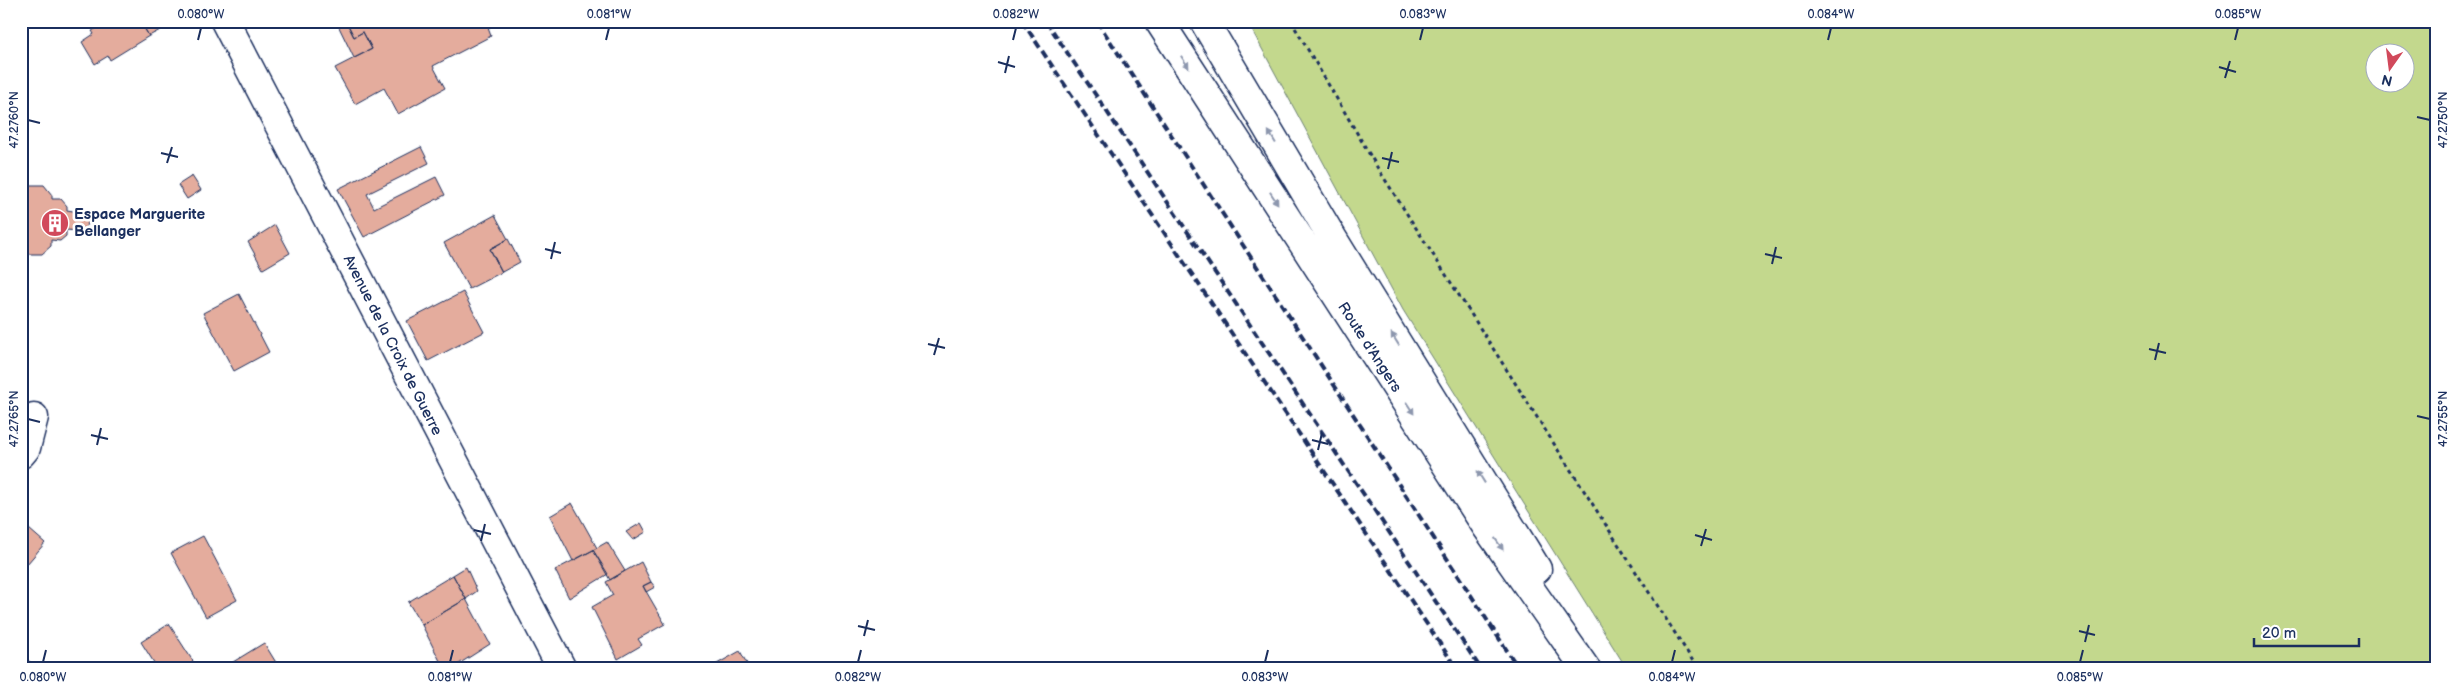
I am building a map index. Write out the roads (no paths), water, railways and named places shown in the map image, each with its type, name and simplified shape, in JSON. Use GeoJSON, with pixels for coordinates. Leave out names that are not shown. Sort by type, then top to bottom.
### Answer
{"type":"FeatureCollection","features":[{"type":"Feature","properties":{"kind":"main road","name":"Avenue de la Croix de Guerre"},"geometry":{"type":"LineString","coordinates":[[225,21],[562,669]]}},
{"type":"Feature","properties":{"kind":"main road","name":"Route d'Angers"},"geometry":{"type":"LineString","coordinates":[[1158,21],[1486,526],[1586,669]]}},
{"type":"Feature","properties":{"kind":"main road","name":"Route d'Angers"},"geometry":{"type":"LineString","coordinates":[[1204,21],[1333,239],[1504,513],[1596,669]]}},
{"type":"Feature","properties":{"kind":"main road"},"geometry":{"type":"LineString","coordinates":[[21,454],[26,448],[34,417]]}},
{"type":"Feature","properties":{"kind":"railway"},"geometry":{"type":"LineString","coordinates":[[1022,21],[1457,669]]}},
{"type":"Feature","properties":{"kind":"railway"},"geometry":{"type":"LineString","coordinates":[[1046,21],[1481,669]]}},
{"type":"Feature","properties":{"kind":"railway"},"geometry":{"type":"LineString","coordinates":[[1097,21],[1519,669]]}},
{"type":"Feature","properties":{"kind":"place","name":"Espace Marguerite Bellanger"},"geometry":{"type":"Point","coordinates":[55,223]}}]}
